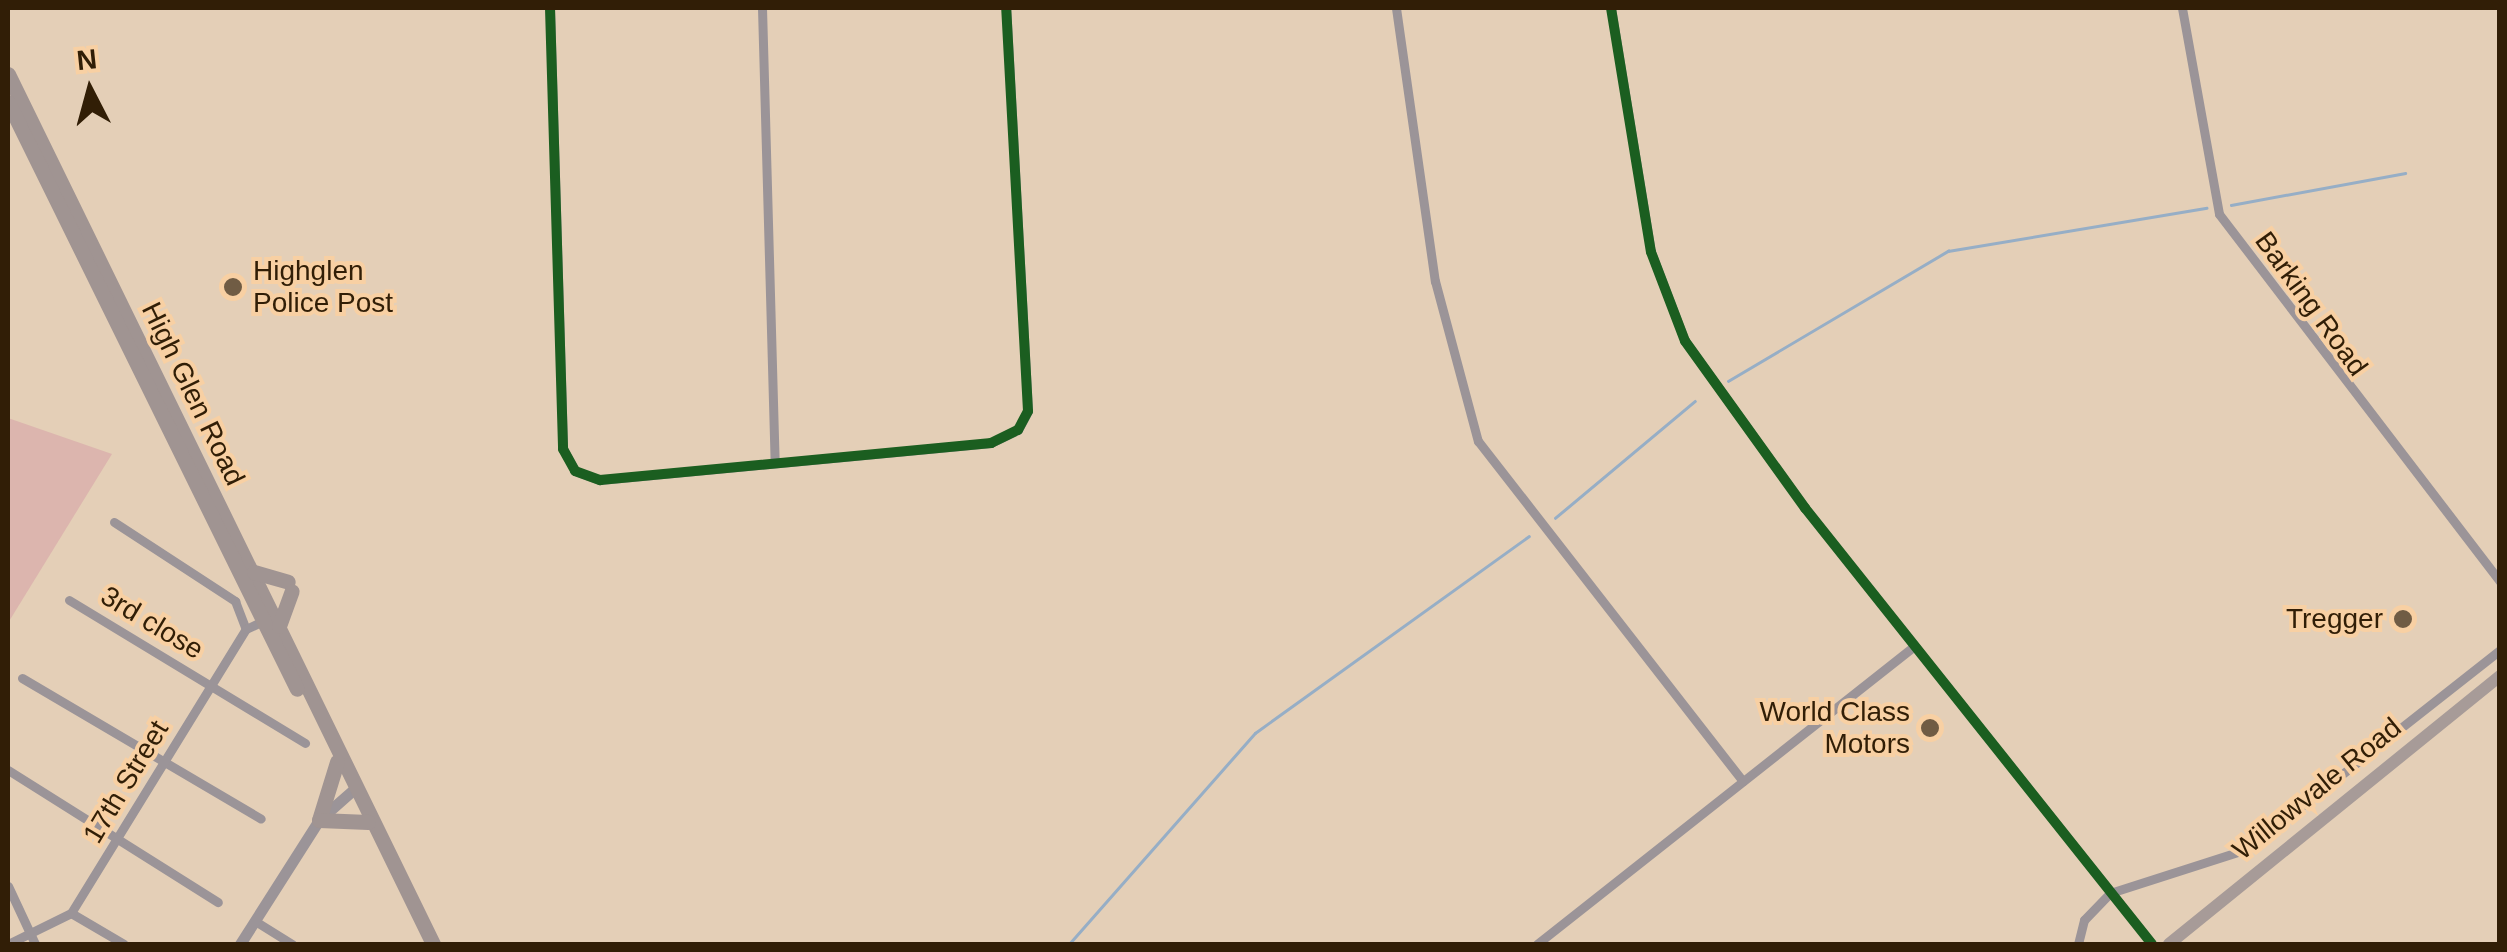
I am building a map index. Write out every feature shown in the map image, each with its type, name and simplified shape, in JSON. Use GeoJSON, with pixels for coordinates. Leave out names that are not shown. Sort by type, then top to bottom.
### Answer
{"type":"FeatureCollection","features":[{"type":"Feature","properties":{"kind":"main road","name":"High Glen Road"},"geometry":{"type":"LineString","coordinates":[[8,74],[254,572],[271,623]]}},
{"type":"Feature","properties":{"kind":"main road","name":"High Glen Road"},"geometry":{"type":"LineString","coordinates":[[8,102],[337,762],[433,944]]}},
{"type":"Feature","properties":{"kind":"main road"},"geometry":{"type":"LineString","coordinates":[[254,572],[290,587],[271,623]]}},
{"type":"Feature","properties":{"kind":"main road","name":"Willowvale Road"},"geometry":{"type":"LineString","coordinates":[[2169,944],[2500,676]]}},
{"type":"Feature","properties":{"kind":"main road"},"geometry":{"type":"LineString","coordinates":[[337,762],[319,820],[368,822]]}},
{"type":"Feature","properties":{"kind":"main road","name":"High Glen Road"},"geometry":{"type":"LineString","coordinates":[[380,844],[422,944]]}},
{"type":"Feature","properties":{"kind":"street"},"geometry":{"type":"LineString","coordinates":[[550,8],[568,462],[600,480],[991,442],[1025,421],[1006,8]]}},
{"type":"Feature","properties":{"kind":"street"},"geometry":{"type":"LineString","coordinates":[[762,8],[775,463]]}},
{"type":"Feature","properties":{"kind":"street"},"geometry":{"type":"LineString","coordinates":[[1396,8],[1435,281],[1478,441],[1743,781]]}},
{"type":"Feature","properties":{"kind":"street"},"geometry":{"type":"LineString","coordinates":[[1611,8],[1651,252],[1685,340],[1915,646],[2152,944]]}},
{"type":"Feature","properties":{"kind":"street","name":"Barking Road"},"geometry":{"type":"LineString","coordinates":[[2182,8],[2210,183],[2228,230],[2500,582]]}},
{"type":"Feature","properties":{"kind":"street"},"geometry":{"type":"LineString","coordinates":[[114,522],[235,601],[246,629],[271,623]]}},
{"type":"Feature","properties":{"kind":"street","name":"3rd close"},"geometry":{"type":"LineString","coordinates":[[69,600],[305,743]]}},
{"type":"Feature","properties":{"kind":"street","name":"17th Street"},"geometry":{"type":"LineString","coordinates":[[71,913],[246,629]]}},
{"type":"Feature","properties":{"kind":"street"},"geometry":{"type":"LineString","coordinates":[[1536,944],[1915,646]]}},
{"type":"Feature","properties":{"kind":"street"},"geometry":{"type":"LineString","coordinates":[[2078,944],[2084,920],[2110,893],[2247,849],[2500,650]]}},
{"type":"Feature","properties":{"kind":"street"},"geometry":{"type":"LineString","coordinates":[[22,678],[261,818]]}},
{"type":"Feature","properties":{"kind":"street"},"geometry":{"type":"LineString","coordinates":[[8,770],[121,835],[218,902]]}},
{"type":"Feature","properties":{"kind":"street"},"geometry":{"type":"LineString","coordinates":[[240,944],[319,820],[352,791]]}},
{"type":"Feature","properties":{"kind":"street"},"geometry":{"type":"LineString","coordinates":[[8,886],[35,944]]}},
{"type":"Feature","properties":{"kind":"street"},"geometry":{"type":"LineString","coordinates":[[8,944],[71,913],[124,944]]}},
{"type":"Feature","properties":{"kind":"street"},"geometry":{"type":"LineString","coordinates":[[255,922],[292,944]]}},
{"type":"Feature","properties":{"kind":"shaded area"},"geometry":{"type":"Polygon","coordinates":[[[8,418],[112,454],[8,623],[8,418]]]}},
{"type":"Feature","properties":{"kind":"waterway"},"geometry":{"type":"LineString","coordinates":[[2231,205],[2405,173]]}},
{"type":"Feature","properties":{"kind":"waterway"},"geometry":{"type":"LineString","coordinates":[[1728,381],[1948,251],[2206,208]]}},
{"type":"Feature","properties":{"kind":"waterway"},"geometry":{"type":"LineString","coordinates":[[1555,518],[1695,401]]}},
{"type":"Feature","properties":{"kind":"waterway"},"geometry":{"type":"LineString","coordinates":[[1069,944],[1255,733],[1529,536]]}},
{"type":"Feature","properties":{"kind":"cycle path"},"geometry":{"type":"LineString","coordinates":[[550,8],[563,449],[575,471],[600,480],[991,443],[1018,430],[1028,411],[1006,8]]}},
{"type":"Feature","properties":{"kind":"cycle path"},"geometry":{"type":"LineString","coordinates":[[1611,8],[1651,252],[1685,341],[1805,508],[2152,944]]}},
{"type":"Feature","properties":{"kind":"place","name":"Highglen Police Post"},"geometry":{"type":"Point","coordinates":[233,287]}},
{"type":"Feature","properties":{"kind":"place","name":"Tregger"},"geometry":{"type":"Point","coordinates":[2403,619]}},
{"type":"Feature","properties":{"kind":"place","name":"World Class Motors"},"geometry":{"type":"Point","coordinates":[1930,728]}}]}
